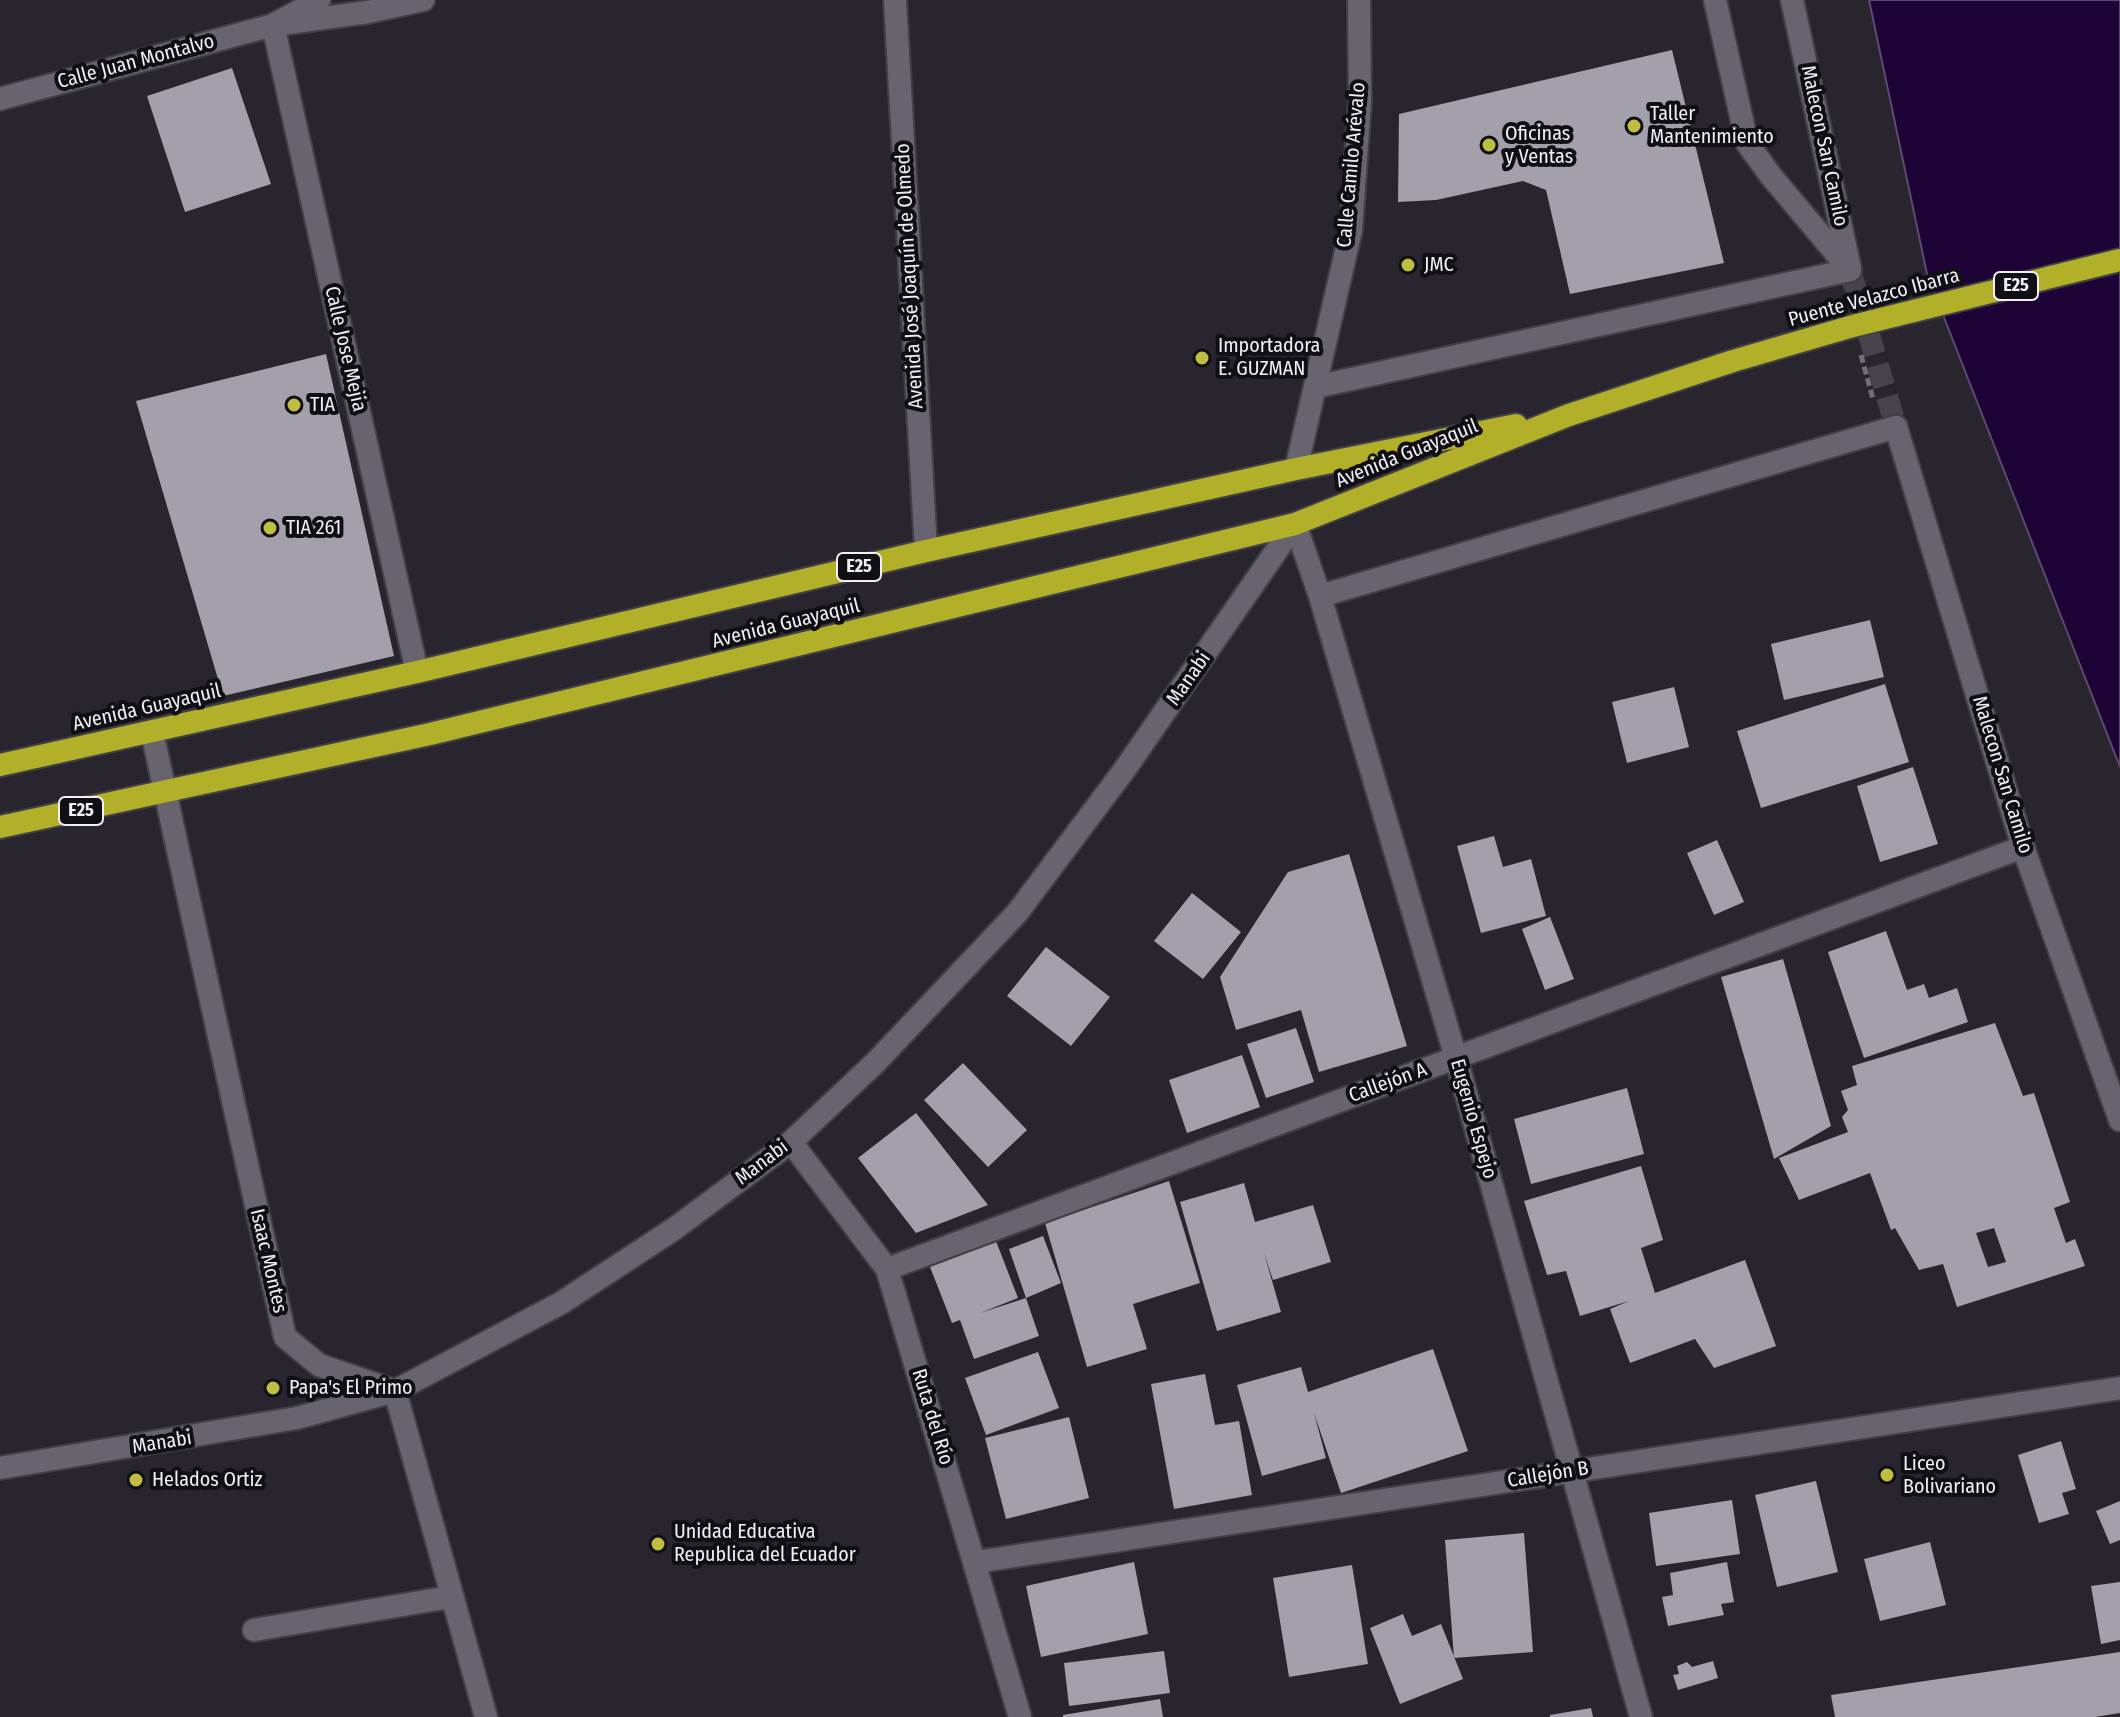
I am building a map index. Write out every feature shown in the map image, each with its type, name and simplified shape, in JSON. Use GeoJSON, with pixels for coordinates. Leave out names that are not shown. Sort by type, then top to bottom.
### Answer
{"type":"FeatureCollection","features":[{"type":"Feature","properties":{"kind":"highway","name":"Puente Velazco Ibarra"},"geometry":{"type":"LineString","coordinates":[[1733,361],[2120,260]]}},
{"type":"Feature","properties":{"kind":"highway","name":"Avenida Guayaquil"},"geometry":{"type":"LineString","coordinates":[[0,827],[445,731],[1295,524],[1569,415],[1733,361]]}},
{"type":"Feature","properties":{"kind":"highway","name":"Avenida Guayaquil"},"geometry":{"type":"LineString","coordinates":[[0,765],[417,672],[926,551],[1296,469],[1569,415]]}},
{"type":"Feature","properties":{"kind":"street","name":"Calle Juan Montalvo"},"geometry":{"type":"LineString","coordinates":[[273,25],[319,0]]}},
{"type":"Feature","properties":{"kind":"street","name":"Calle Juan Montalvo"},"geometry":{"type":"LineString","coordinates":[[0,99],[273,25],[368,12],[423,0]]}},
{"type":"Feature","properties":{"kind":"street","name":"Avenida José Joaquín de Olmedo"},"geometry":{"type":"LineString","coordinates":[[895,0],[926,551]]}},
{"type":"Feature","properties":{"kind":"street","name":"Calle Camilo Arévalo"},"geometry":{"type":"LineString","coordinates":[[1296,469],[1351,230],[1360,101],[1359,0]]}},
{"type":"Feature","properties":{"kind":"street","name":"Malecon San Camilo"},"geometry":{"type":"LineString","coordinates":[[1715,0],[1747,143],[1850,270]]}},
{"type":"Feature","properties":{"kind":"street","name":"Malecon San Camilo"},"geometry":{"type":"LineString","coordinates":[[1792,0],[1850,270]]}},
{"type":"Feature","properties":{"kind":"street","name":"Calle Jose Mejia"},"geometry":{"type":"LineString","coordinates":[[273,25],[417,672]]}},
{"type":"Feature","properties":{"kind":"street"},"geometry":{"type":"LineString","coordinates":[[1315,387],[1850,270]]}},
{"type":"Feature","properties":{"kind":"street","name":"Malecon San Camilo"},"geometry":{"type":"LineString","coordinates":[[1320,596],[1896,427],[2023,847],[2120,1120]]}},
{"type":"Feature","properties":{"kind":"street","name":"Eugenio Espejo"},"geometry":{"type":"LineString","coordinates":[[1295,524],[1320,596],[1456,1058],[1641,1717]]}},
{"type":"Feature","properties":{"kind":"street","name":"Manabi"},"geometry":{"type":"LineString","coordinates":[[0,1468],[256,1426],[395,1391],[561,1303],[674,1229],[791,1142],[876,1062],[1017,913],[1133,757],[1295,524]]}},
{"type":"Feature","properties":{"kind":"street","name":"Isaac Montes"},"geometry":{"type":"LineString","coordinates":[[152,732],[163,794],[285,1337],[319,1365],[395,1391]]}},
{"type":"Feature","properties":{"kind":"street","name":"Callejón A"},"geometry":{"type":"LineString","coordinates":[[887,1269],[2023,847]]}},
{"type":"Feature","properties":{"kind":"street","name":"Ruta del Río"},"geometry":{"type":"LineString","coordinates":[[791,1142],[887,1269],[1020,1717]]}},
{"type":"Feature","properties":{"kind":"street","name":"Callejón B"},"geometry":{"type":"LineString","coordinates":[[976,1562],[2120,1388]]}},
{"type":"Feature","properties":{"kind":"street"},"geometry":{"type":"LineString","coordinates":[[395,1391],[450,1597],[486,1717]]}},
{"type":"Feature","properties":{"kind":"street"},"geometry":{"type":"LineString","coordinates":[[254,1630],[450,1597]]}},
{"type":"Feature","properties":{"kind":"shaded area"},"geometry":{"type":"Polygon","coordinates":[[[1869,0],[2120,0],[2120,767],[1927,274],[1869,0]]]}},
{"type":"Feature","properties":{"kind":"building","name":"Taller Mantenimiento"},"geometry":{"type":"Polygon","coordinates":[[[1672,50],[1724,263],[1570,294],[1546,190],[1523,181],[1436,200],[1398,202],[1399,114],[1672,50]]]}},
{"type":"Feature","properties":{"kind":"building"},"geometry":{"type":"Polygon","coordinates":[[[232,68],[271,184],[185,212],[147,96],[232,68]]]}},
{"type":"Feature","properties":{"kind":"building","name":"TIA 261"},"geometry":{"type":"Polygon","coordinates":[[[326,354],[394,656],[223,696],[136,401],[326,354]]]}},
{"type":"Feature","properties":{"kind":"building"},"geometry":{"type":"Polygon","coordinates":[[[1870,620],[1884,677],[1784,700],[1771,644],[1870,620]]]}},
{"type":"Feature","properties":{"kind":"building"},"geometry":{"type":"Polygon","coordinates":[[[1885,684],[1909,762],[1761,808],[1737,731],[1885,684]]]}},
{"type":"Feature","properties":{"kind":"building"},"geometry":{"type":"Polygon","coordinates":[[[1674,687],[1689,747],[1627,763],[1612,702],[1674,687]]]}},
{"type":"Feature","properties":{"kind":"building"},"geometry":{"type":"Polygon","coordinates":[[[1913,767],[1938,844],[1880,862],[1857,786],[1913,767]]]}},
{"type":"Feature","properties":{"kind":"building"},"geometry":{"type":"Polygon","coordinates":[[[1494,836],[1503,867],[1531,859],[1546,916],[1481,933],[1457,846],[1494,836]]]}},
{"type":"Feature","properties":{"kind":"building"},"geometry":{"type":"Polygon","coordinates":[[[1717,840],[1744,902],[1714,915],[1687,853],[1717,840]]]}},
{"type":"Feature","properties":{"kind":"building"},"geometry":{"type":"Polygon","coordinates":[[[1349,854],[1407,1046],[1319,1072],[1301,1010],[1236,1030],[1220,977],[1288,872],[1349,854]]]}},
{"type":"Feature","properties":{"kind":"building"},"geometry":{"type":"Polygon","coordinates":[[[1192,893],[1241,932],[1203,979],[1154,941],[1192,893]]]}},
{"type":"Feature","properties":{"kind":"building"},"geometry":{"type":"Polygon","coordinates":[[[1550,917],[1574,979],[1545,990],[1522,929],[1550,917]]]}},
{"type":"Feature","properties":{"kind":"building"},"geometry":{"type":"Polygon","coordinates":[[[1886,931],[1907,990],[1924,984],[1929,998],[1957,988],[1968,1022],[1864,1058],[1828,952],[1886,931]]]}},
{"type":"Feature","properties":{"kind":"building"},"geometry":{"type":"Polygon","coordinates":[[[1046,947],[1110,997],[1071,1046],[1007,996],[1046,947]]]}},
{"type":"Feature","properties":{"kind":"building"},"geometry":{"type":"Polygon","coordinates":[[[1783,959],[1831,1126],[1774,1159],[1721,977],[1783,959]]]}},
{"type":"Feature","properties":{"kind":"building"},"geometry":{"type":"Polygon","coordinates":[[[1995,1023],[2023,1096],[2034,1093],[2070,1202],[2054,1208],[2066,1243],[2075,1239],[2085,1266],[1957,1307],[1943,1264],[1919,1270],[1895,1228],[1891,1230],[1870,1173],[1799,1200],[1779,1158],[1848,1132],[1842,1117],[1848,1110],[1841,1091],[1857,1085],[1852,1066],[1995,1023]],[[1994,1228],[1976,1233],[1988,1267],[2006,1262],[1994,1228]]]}},
{"type":"Feature","properties":{"kind":"building"},"geometry":{"type":"Polygon","coordinates":[[[1296,1028],[1314,1082],[1266,1098],[1247,1044],[1296,1028]]]}},
{"type":"Feature","properties":{"kind":"building"},"geometry":{"type":"Polygon","coordinates":[[[1242,1055],[1260,1107],[1187,1133],[1169,1080],[1242,1055]]]}},
{"type":"Feature","properties":{"kind":"building"},"geometry":{"type":"Polygon","coordinates":[[[963,1063],[1027,1130],[988,1167],[924,1100],[963,1063]]]}},
{"type":"Feature","properties":{"kind":"building"},"geometry":{"type":"Polygon","coordinates":[[[1627,1088],[1644,1154],[1531,1184],[1514,1119],[1627,1088]]]}},
{"type":"Feature","properties":{"kind":"building"},"geometry":{"type":"Polygon","coordinates":[[[916,1113],[988,1205],[916,1233],[858,1158],[916,1113]]]}},
{"type":"Feature","properties":{"kind":"building"},"geometry":{"type":"Polygon","coordinates":[[[1641,1166],[1663,1240],[1641,1248],[1655,1293],[1745,1260],[1776,1346],[1714,1368],[1695,1339],[1630,1363],[1610,1309],[1629,1301],[1580,1316],[1566,1271],[1547,1275],[1524,1201],[1641,1166]]]}},
{"type":"Feature","properties":{"kind":"building"},"geometry":{"type":"Polygon","coordinates":[[[1169,1181],[1200,1283],[1133,1304],[1147,1349],[1087,1367],[1045,1223],[1169,1181]]]}},
{"type":"Feature","properties":{"kind":"building"},"geometry":{"type":"Polygon","coordinates":[[[1244,1183],[1255,1222],[1313,1205],[1331,1262],[1273,1280],[1264,1253],[1281,1312],[1217,1331],[1180,1202],[1244,1183]]]}},
{"type":"Feature","properties":{"kind":"building"},"geometry":{"type":"Polygon","coordinates":[[[1043,1236],[1061,1283],[1026,1298],[1009,1249],[1043,1236]]]}},
{"type":"Feature","properties":{"kind":"building"},"geometry":{"type":"Polygon","coordinates":[[[996,1241],[1018,1298],[980,1313],[1026,1298],[1039,1336],[974,1359],[960,1320],[952,1323],[930,1267],[996,1241]]]}},
{"type":"Feature","properties":{"kind":"building"},"geometry":{"type":"Polygon","coordinates":[[[1433,1349],[1468,1451],[1341,1493],[1314,1413],[1326,1458],[1262,1476],[1237,1385],[1301,1367],[1308,1392],[1433,1349]]]}},
{"type":"Feature","properties":{"kind":"building"},"geometry":{"type":"Polygon","coordinates":[[[1038,1352],[1059,1408],[986,1435],[965,1378],[1038,1352]]]}},
{"type":"Feature","properties":{"kind":"building"},"geometry":{"type":"Polygon","coordinates":[[[1205,1374],[1215,1425],[1239,1421],[1252,1495],[1174,1509],[1151,1384],[1205,1374]]]}},
{"type":"Feature","properties":{"kind":"building"},"geometry":{"type":"Polygon","coordinates":[[[1069,1417],[1089,1498],[1006,1519],[985,1438],[1069,1417]]]}},
{"type":"Feature","properties":{"kind":"building"},"geometry":{"type":"Polygon","coordinates":[[[2061,1441],[2076,1489],[2062,1493],[2069,1514],[2039,1523],[2018,1455],[2061,1441]]]}},
{"type":"Feature","properties":{"kind":"building"},"geometry":{"type":"Polygon","coordinates":[[[1816,1481],[1838,1572],[1777,1587],[1755,1495],[1816,1481]]]}},
{"type":"Feature","properties":{"kind":"building"},"geometry":{"type":"Polygon","coordinates":[[[1732,1500],[1740,1554],[1656,1566],[1649,1513],[1732,1500]]]}},
{"type":"Feature","properties":{"kind":"building"},"geometry":{"type":"Polygon","coordinates":[[[2120,1501],[2120,1540],[2110,1544],[2096,1511],[2120,1501]]]}},
{"type":"Feature","properties":{"kind":"building"},"geometry":{"type":"Polygon","coordinates":[[[1524,1533],[1533,1652],[1454,1658],[1445,1540],[1524,1533]]]}},
{"type":"Feature","properties":{"kind":"building"},"geometry":{"type":"Polygon","coordinates":[[[1930,1542],[1946,1605],[1880,1621],[1864,1559],[1930,1542]]]}},
{"type":"Feature","properties":{"kind":"building"},"geometry":{"type":"Polygon","coordinates":[[[1134,1562],[1148,1634],[1041,1657],[1026,1586],[1134,1562]]]}},
{"type":"Feature","properties":{"kind":"building"},"geometry":{"type":"Polygon","coordinates":[[[1727,1562],[1734,1602],[1721,1604],[1724,1615],[1668,1626],[1662,1597],[1673,1595],[1670,1573],[1727,1562]]]}},
{"type":"Feature","properties":{"kind":"building"},"geometry":{"type":"Polygon","coordinates":[[[1352,1565],[1368,1664],[1289,1677],[1273,1578],[1352,1565]]]}},
{"type":"Feature","properties":{"kind":"building"},"geometry":{"type":"Polygon","coordinates":[[[2120,1582],[2120,1640],[2101,1644],[2091,1586],[2120,1582]]]}},
{"type":"Feature","properties":{"kind":"building"},"geometry":{"type":"Polygon","coordinates":[[[1403,1614],[1412,1636],[1441,1624],[1463,1679],[1400,1704],[1370,1628],[1403,1614]]]}},
{"type":"Feature","properties":{"kind":"building"},"geometry":{"type":"Polygon","coordinates":[[[1164,1651],[1170,1693],[1069,1706],[1064,1663],[1164,1651]]]}},
{"type":"Feature","properties":{"kind":"building"},"geometry":{"type":"Polygon","coordinates":[[[2120,1652],[2120,1713],[2095,1717],[1835,1717],[1831,1695],[2120,1652]]]}},
{"type":"Feature","properties":{"kind":"building"},"geometry":{"type":"Polygon","coordinates":[[[1713,1661],[1718,1678],[1678,1690],[1673,1675],[1679,1674],[1677,1666],[1687,1662],[1692,1667],[1713,1661]]]}},
{"type":"Feature","properties":{"kind":"building"},"geometry":{"type":"Polygon","coordinates":[[[1160,1699],[1163,1717],[1063,1717],[1063,1715],[1160,1699]]]}},
{"type":"Feature","properties":{"kind":"building"},"geometry":{"type":"Polygon","coordinates":[[[1591,1708],[1593,1717],[1550,1717],[1550,1715],[1591,1708]]]}},
{"type":"Feature","properties":{"kind":"tunnel"},"geometry":{"type":"LineString","coordinates":[[1850,270],[1896,427]]}},
{"type":"Feature","properties":{"kind":"place","name":"Taller Mantenimiento"},"geometry":{"type":"Point","coordinates":[1634,126]}},
{"type":"Feature","properties":{"kind":"place","name":"Oficinas y Ventas"},"geometry":{"type":"Point","coordinates":[1489,145]}},
{"type":"Feature","properties":{"kind":"place","name":"JMC"},"geometry":{"type":"Point","coordinates":[1408,265]}},
{"type":"Feature","properties":{"kind":"place","name":"Importadora E. GUZMAN"},"geometry":{"type":"Point","coordinates":[1202,358]}},
{"type":"Feature","properties":{"kind":"place","name":"TIA"},"geometry":{"type":"Point","coordinates":[294,405]}},
{"type":"Feature","properties":{"kind":"place","name":"TIA 261"},"geometry":{"type":"Point","coordinates":[270,528]}},
{"type":"Feature","properties":{"kind":"place","name":"Papa's El Primo"},"geometry":{"type":"Point","coordinates":[273,1388]}},
{"type":"Feature","properties":{"kind":"place","name":"Liceo Bolivariano"},"geometry":{"type":"Point","coordinates":[1887,1475]}},
{"type":"Feature","properties":{"kind":"place","name":"Helados Ortiz"},"geometry":{"type":"Point","coordinates":[136,1480]}},
{"type":"Feature","properties":{"kind":"place","name":"Unidad Educativa Republica del Ecuador"},"geometry":{"type":"Point","coordinates":[658,1544]}}]}
